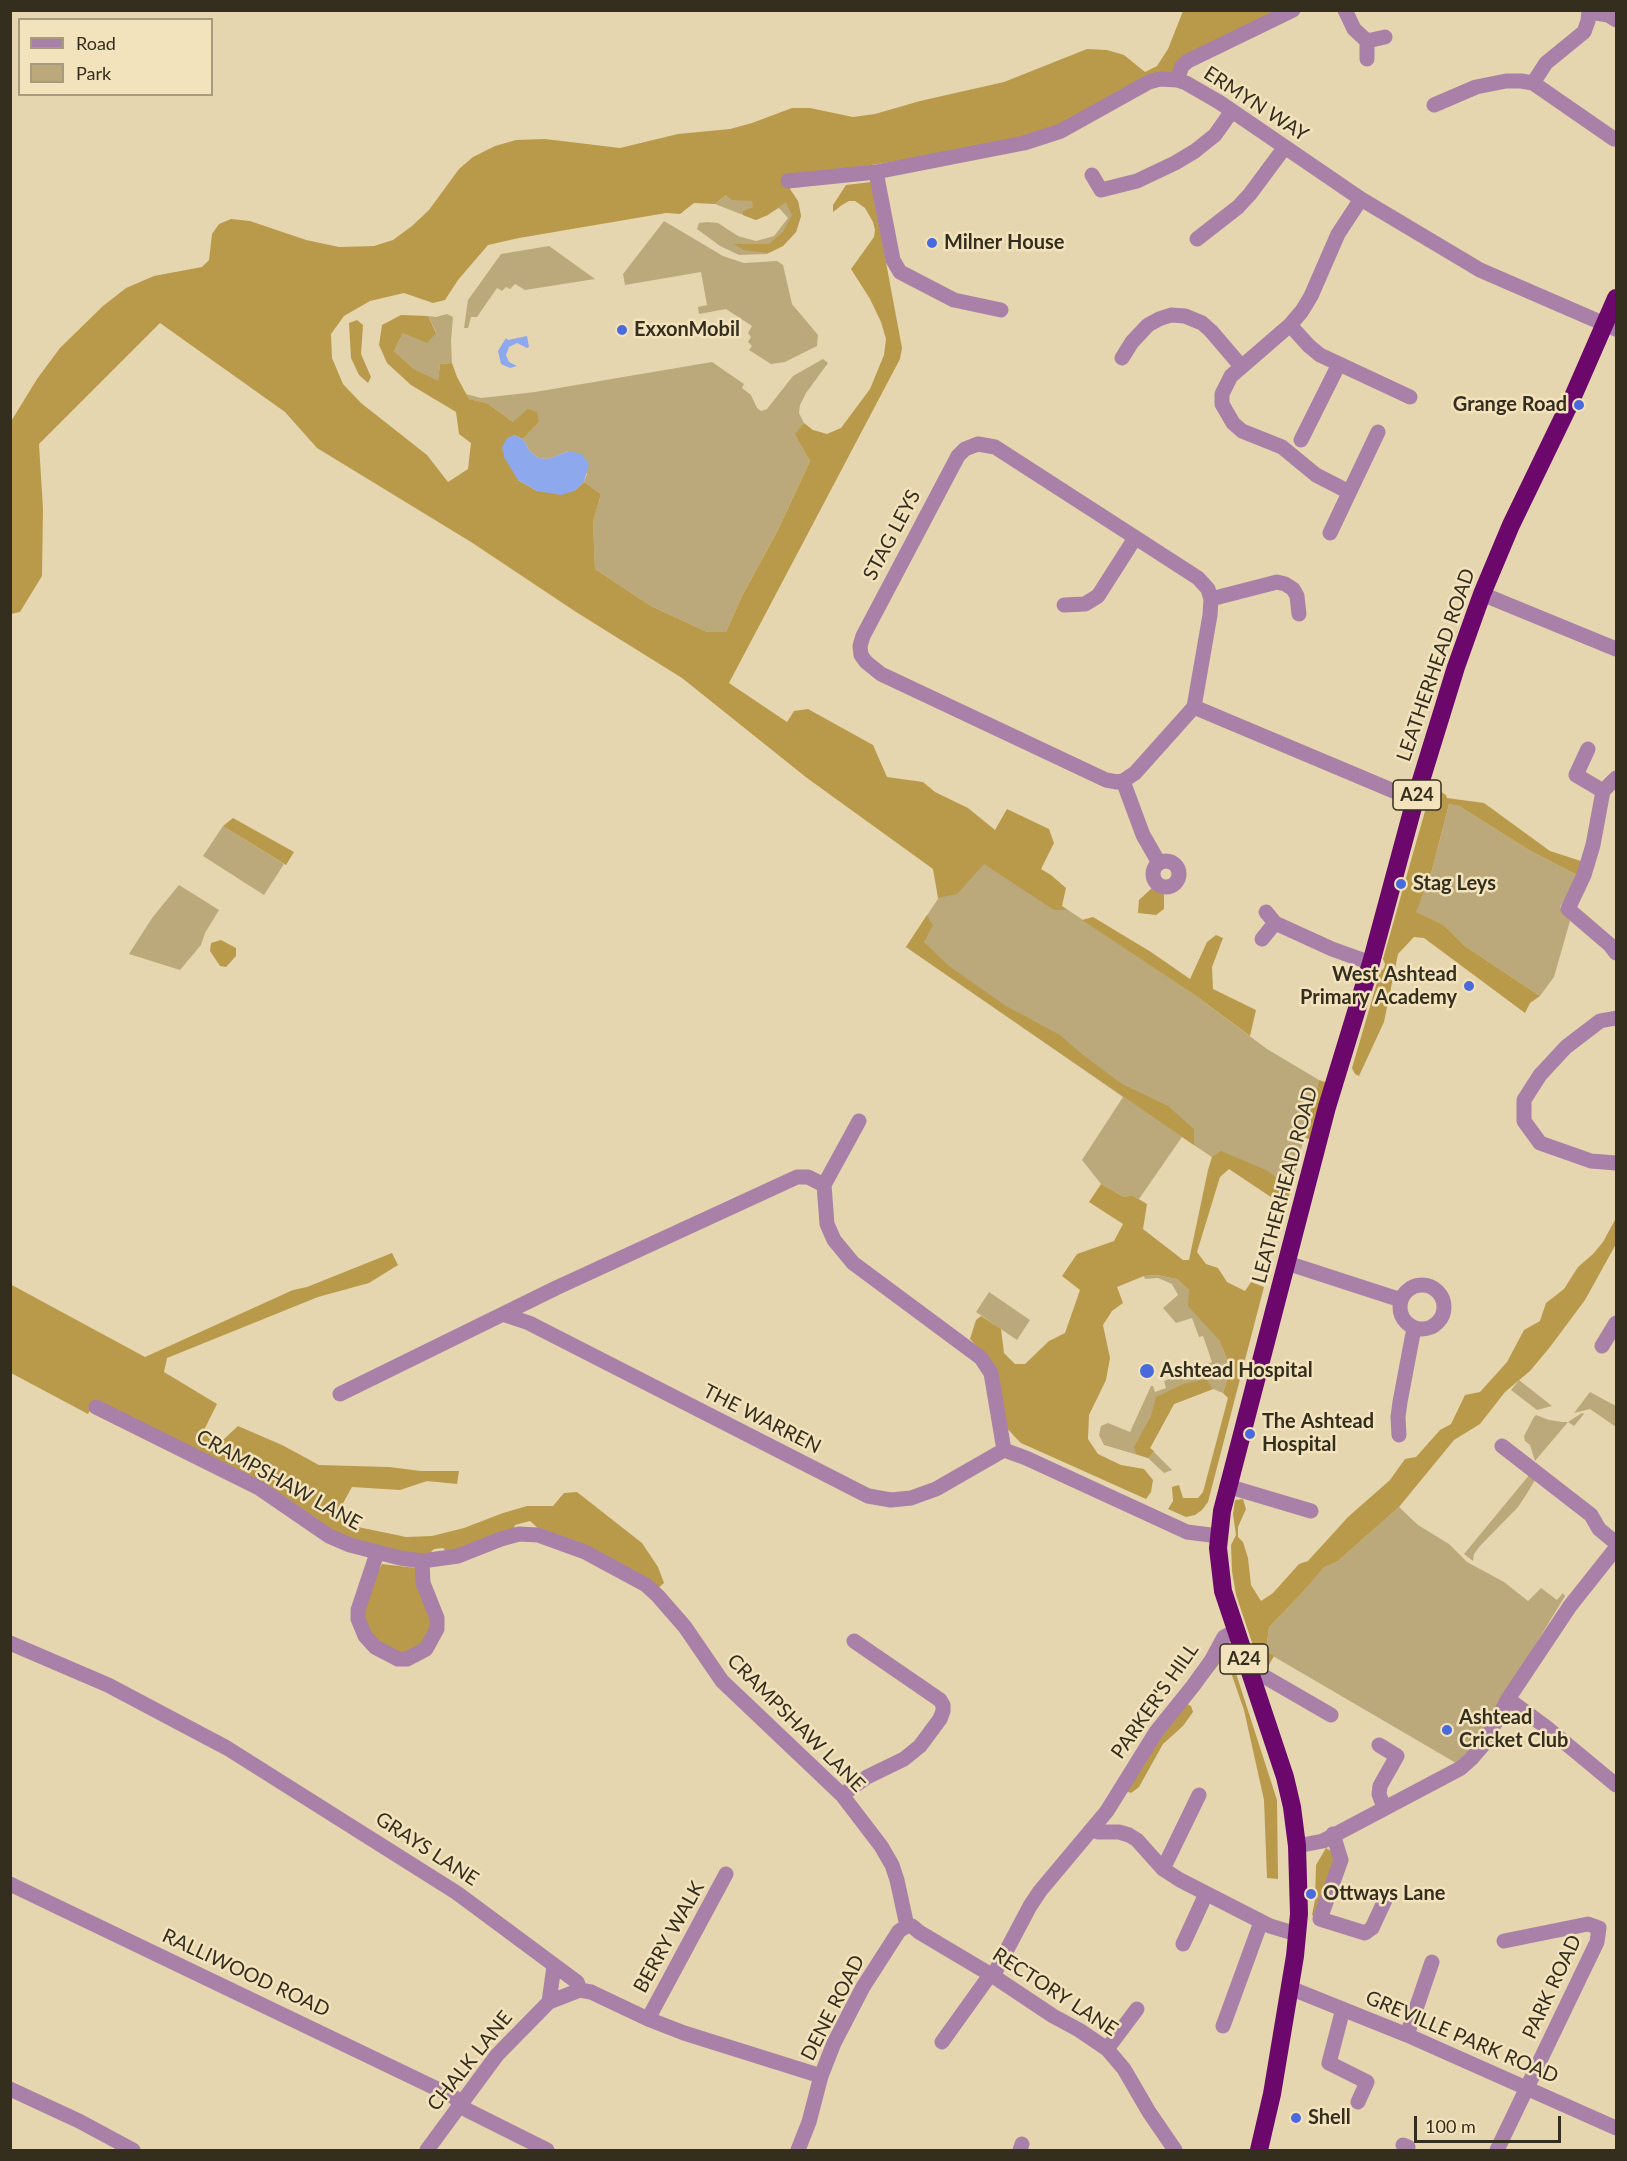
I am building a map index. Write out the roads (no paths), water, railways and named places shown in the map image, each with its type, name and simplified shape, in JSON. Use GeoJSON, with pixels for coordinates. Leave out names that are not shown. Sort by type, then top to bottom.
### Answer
{"type":"FeatureCollection","features":[{"type":"Feature","properties":{"kind":"highway","name":"LEATHERHEAD ROAD"},"geometry":{"type":"LineString","coordinates":[[1259,2151],[1290,1988],[1297,1932],[1299,1883],[1295,1827],[1285,1777],[1223,1591],[1219,1536],[1227,1486],[1327,1107],[1371,963],[1415,800],[1456,667],[1482,594],[1511,525],[1571,401],[1611,326],[1617,298]]}},
{"type":"Feature","properties":{"kind":"street"},"geometry":{"type":"LineString","coordinates":[[1177,80],[1182,66],[1188,61],[1293,10]]}},
{"type":"Feature","properties":{"kind":"street"},"geometry":{"type":"LineString","coordinates":[[1345,10],[1354,29],[1367,41],[1367,59]]}},
{"type":"Feature","properties":{"kind":"street"},"geometry":{"type":"LineString","coordinates":[[1533,83],[1546,63],[1584,32],[1589,11],[1616,18]]}},
{"type":"Feature","properties":{"kind":"street"},"geometry":{"type":"LineString","coordinates":[[1367,41],[1385,37]]}},
{"type":"Feature","properties":{"kind":"street","name":"ERMYN WAY"},"geometry":{"type":"LineString","coordinates":[[788,182],[876,172],[1042,138],[1061,131],[1149,82],[1160,79],[1177,80],[1232,111],[1361,199],[1480,270],[1611,326]]}},
{"type":"Feature","properties":{"kind":"street"},"geometry":{"type":"LineString","coordinates":[[1434,105],[1460,93],[1491,83],[1521,81],[1533,83],[1612,142]]}},
{"type":"Feature","properties":{"kind":"street"},"geometry":{"type":"LineString","coordinates":[[1092,175],[1101,190],[1137,182],[1195,151],[1215,135],[1232,111]]}},
{"type":"Feature","properties":{"kind":"street"},"geometry":{"type":"LineString","coordinates":[[1197,239],[1238,207],[1285,147]]}},
{"type":"Feature","properties":{"kind":"street"},"geometry":{"type":"LineString","coordinates":[[876,172],[893,260],[900,272],[954,300],[1001,310]]}},
{"type":"Feature","properties":{"kind":"street"},"geometry":{"type":"LineString","coordinates":[[1349,492],[1316,475],[1282,447],[1250,436],[1233,423],[1222,404],[1222,394],[1231,376],[1290,325],[1311,296],[1338,234],[1361,199]]}},
{"type":"Feature","properties":{"kind":"street"},"geometry":{"type":"LineString","coordinates":[[1122,358],[1132,342],[1149,325],[1171,315],[1185,316],[1202,323],[1241,366]]}},
{"type":"Feature","properties":{"kind":"street"},"geometry":{"type":"LineString","coordinates":[[1290,325],[1320,355],[1410,397]]}},
{"type":"Feature","properties":{"kind":"street"},"geometry":{"type":"LineString","coordinates":[[1301,440],[1339,364]]}},
{"type":"Feature","properties":{"kind":"street"},"geometry":{"type":"LineString","coordinates":[[1330,533],[1378,432]]}},
{"type":"Feature","properties":{"kind":"street","name":"STAG LEYS"},"geometry":{"type":"LineString","coordinates":[[1124,781],[1106,780],[881,674],[861,655],[860,646],[863,636],[958,456],[972,445],[978,444],[995,447],[1198,578],[1208,589],[1211,599]]}},
{"type":"Feature","properties":{"kind":"street"},"geometry":{"type":"LineString","coordinates":[[1064,604],[1085,604],[1098,596],[1135,538]]}},
{"type":"Feature","properties":{"kind":"street"},"geometry":{"type":"LineString","coordinates":[[1159,863],[1143,835],[1124,781],[1135,773],[1194,707],[1211,599],[1277,582],[1293,590],[1297,596],[1299,614]]}},
{"type":"Feature","properties":{"kind":"street"},"geometry":{"type":"LineString","coordinates":[[1482,594],[1617,649]]}},
{"type":"Feature","properties":{"kind":"street"},"geometry":{"type":"LineString","coordinates":[[1194,707],[1415,800]]}},
{"type":"Feature","properties":{"kind":"street"},"geometry":{"type":"LineString","coordinates":[[1588,749],[1576,775],[1603,790]]}},
{"type":"Feature","properties":{"kind":"street"},"geometry":{"type":"LineString","coordinates":[[1617,778],[1603,790],[1593,845],[1584,875],[1568,909],[1611,945],[1617,953]]}},
{"type":"Feature","properties":{"kind":"street"},"geometry":{"type":"LineString","coordinates":[[1262,939],[1270,918],[1341,952],[1371,963]]}},
{"type":"Feature","properties":{"kind":"street"},"geometry":{"type":"LineString","coordinates":[[1617,1018],[1600,1021],[1566,1047],[1540,1075],[1524,1100],[1524,1121],[1540,1143],[1591,1161],[1617,1163]]}},
{"type":"Feature","properties":{"kind":"street"},"geometry":{"type":"LineString","coordinates":[[859,1121],[824,1185],[827,1224],[834,1240],[853,1263],[981,1358],[991,1373],[1004,1450],[1187,1532],[1219,1536]]}},
{"type":"Feature","properties":{"kind":"street"},"geometry":{"type":"LineString","coordinates":[[340,1394],[556,1288],[797,1177],[808,1177],[824,1185]]}},
{"type":"Feature","properties":{"kind":"street"},"geometry":{"type":"LineString","coordinates":[[1287,1263],[1401,1300]]}},
{"type":"Feature","properties":{"kind":"street"},"geometry":{"type":"LineString","coordinates":[[1419,1285],[1430,1286],[1439,1293],[1444,1304],[1443,1315],[1436,1324],[1425,1329],[1414,1328],[1405,1321],[1400,1311],[1401,1300],[1408,1290],[1419,1285]]}},
{"type":"Feature","properties":{"kind":"street","name":"THE WARREN"},"geometry":{"type":"LineString","coordinates":[[505,1315],[530,1323],[868,1496],[891,1500],[911,1498],[936,1489],[1004,1450]]}},
{"type":"Feature","properties":{"kind":"street"},"geometry":{"type":"LineString","coordinates":[[1602,1346],[1617,1323]]}},
{"type":"Feature","properties":{"kind":"street"},"geometry":{"type":"LineString","coordinates":[[1399,1435],[1400,1402],[1414,1328]]}},
{"type":"Feature","properties":{"kind":"street","name":"CRAMPSHAW LANE"},"geometry":{"type":"LineString","coordinates":[[96,1407],[259,1488],[329,1536],[350,1545],[377,1553],[422,1561],[458,1556],[519,1534],[538,1535],[558,1540],[585,1552],[646,1585],[684,1627],[722,1681],[842,1795],[881,1846],[892,1865],[907,1926]]}},
{"type":"Feature","properties":{"kind":"street"},"geometry":{"type":"LineString","coordinates":[[1502,1446],[1591,1515],[1599,1529],[1617,1543]]}},
{"type":"Feature","properties":{"kind":"street"},"geometry":{"type":"LineString","coordinates":[[1227,1486],[1311,1511]]}},
{"type":"Feature","properties":{"kind":"street"},"geometry":{"type":"LineString","coordinates":[[1297,1846],[1323,1841],[1466,1764],[1484,1744],[1508,1699],[1570,1606],[1617,1548]]}},
{"type":"Feature","properties":{"kind":"street"},"geometry":{"type":"LineString","coordinates":[[377,1553],[358,1610],[358,1619],[365,1636],[375,1647],[398,1659],[407,1659],[426,1649],[437,1629],[437,1618],[423,1583],[422,1561]]}},
{"type":"Feature","properties":{"kind":"street","name":"PARKER'S HILL"},"geometry":{"type":"LineString","coordinates":[[942,2042],[992,1976],[1035,1899],[1107,1811],[1156,1732],[1199,1678],[1224,1637],[1235,1631]]}},
{"type":"Feature","properties":{"kind":"street"},"geometry":{"type":"LineString","coordinates":[[842,1795],[867,1777],[904,1759],[920,1746],[944,1711],[944,1705],[940,1700],[854,1641]]}},
{"type":"Feature","properties":{"kind":"street","name":"GRAYS LANE"},"geometry":{"type":"LineString","coordinates":[[10,1643],[108,1685],[227,1748],[457,1893],[531,1946],[576,1982],[579,1990],[591,1992],[684,2033],[821,2076]]}},
{"type":"Feature","properties":{"kind":"street"},"geometry":{"type":"LineString","coordinates":[[1251,1677],[1267,1678],[1331,1715]]}},
{"type":"Feature","properties":{"kind":"street"},"geometry":{"type":"LineString","coordinates":[[1508,1699],[1617,1785]]}},
{"type":"Feature","properties":{"kind":"street"},"geometry":{"type":"LineString","coordinates":[[1379,1745],[1397,1756],[1380,1786],[1379,1794],[1384,1808]]}},
{"type":"Feature","properties":{"kind":"street"},"geometry":{"type":"LineString","coordinates":[[1163,1869],[1199,1795]]}},
{"type":"Feature","properties":{"kind":"street"},"geometry":{"type":"LineString","coordinates":[[1093,1829],[1098,1832],[1119,1832],[1129,1835],[1137,1840],[1163,1869],[1206,1894],[1276,1929],[1297,1932]]}},
{"type":"Feature","properties":{"kind":"street"},"geometry":{"type":"LineString","coordinates":[[1333,1834],[1341,1860],[1320,1919],[1365,1933],[1372,1928],[1385,1900]]}},
{"type":"Feature","properties":{"kind":"street","name":"BERRY WALK"},"geometry":{"type":"LineString","coordinates":[[648,2019],[726,1874]]}},
{"type":"Feature","properties":{"kind":"street","name":"RALLIWOOD ROAD"},"geometry":{"type":"LineString","coordinates":[[10,1884],[454,2097],[467,2109],[547,2151]]}},
{"type":"Feature","properties":{"kind":"street"},"geometry":{"type":"LineString","coordinates":[[1184,1944],[1206,1894]]}},
{"type":"Feature","properties":{"kind":"street"},"geometry":{"type":"LineString","coordinates":[[1223,2026],[1261,1922]]}},
{"type":"Feature","properties":{"kind":"street","name":"PARK ROAD"},"geometry":{"type":"LineString","coordinates":[[1497,2151],[1597,1942],[1599,1928],[1588,1924],[1504,1941]]}},
{"type":"Feature","properties":{"kind":"street","name":"RECTORY LANE"},"geometry":{"type":"LineString","coordinates":[[907,1926],[912,1926],[1107,2049],[1124,2069],[1149,2112],[1176,2151]]}},
{"type":"Feature","properties":{"kind":"street","name":"DENE ROAD"},"geometry":{"type":"LineString","coordinates":[[798,2151],[809,2122],[821,2076],[834,2043],[862,1987],[898,1931],[907,1926]]}},
{"type":"Feature","properties":{"kind":"street"},"geometry":{"type":"LineString","coordinates":[[1407,2035],[1432,1962]]}},
{"type":"Feature","properties":{"kind":"street"},"geometry":{"type":"LineString","coordinates":[[549,2002],[554,1966]]}},
{"type":"Feature","properties":{"kind":"street","name":"GREVILLE PARK ROAD"},"geometry":{"type":"LineString","coordinates":[[1290,1988],[1407,2035],[1617,2128]]}},
{"type":"Feature","properties":{"kind":"street","name":"CHALK LANE"},"geometry":{"type":"LineString","coordinates":[[427,2151],[497,2055],[549,2002],[579,1990]]}},
{"type":"Feature","properties":{"kind":"street"},"geometry":{"type":"LineString","coordinates":[[1107,2049],[1137,2009]]}},
{"type":"Feature","properties":{"kind":"street"},"geometry":{"type":"LineString","coordinates":[[1343,2009],[1329,2063],[1367,2082],[1358,2103]]}},
{"type":"Feature","properties":{"kind":"street"},"geometry":{"type":"LineString","coordinates":[[10,2089],[79,2121],[133,2151]]}},
{"type":"Feature","properties":{"kind":"water"},"geometry":{"type":"Polygon","coordinates":[[[527,336],[529,347],[517,343],[509,347],[506,355],[509,362],[517,366],[510,368],[501,364],[498,351],[506,338],[508,340],[527,336]]]}},
{"type":"Feature","properties":{"kind":"water"},"geometry":{"type":"Polygon","coordinates":[[[514,435],[523,439],[529,450],[538,458],[548,459],[569,451],[582,454],[589,464],[584,482],[574,491],[561,495],[537,491],[518,480],[504,457],[502,447],[507,438],[514,435]]]}},
{"type":"Feature","properties":{"kind":"place","name":"Milner House"},"geometry":{"type":"Point","coordinates":[932,243]}},
{"type":"Feature","properties":{"kind":"place","name":"ExxonMobil"},"geometry":{"type":"Point","coordinates":[622,330]}},
{"type":"Feature","properties":{"kind":"place","name":"Grange Road"},"geometry":{"type":"Point","coordinates":[1579,405]}},
{"type":"Feature","properties":{"kind":"place","name":"Stag Leys"},"geometry":{"type":"Point","coordinates":[1401,884]}},
{"type":"Feature","properties":{"kind":"place","name":"West Ashtead Primary Academy"},"geometry":{"type":"Point","coordinates":[1469,986]}},
{"type":"Feature","properties":{"kind":"place","name":"Ashtead Hospital"},"geometry":{"type":"Point","coordinates":[1147,1371]}},
{"type":"Feature","properties":{"kind":"place","name":"The Ashtead Hospital"},"geometry":{"type":"Point","coordinates":[1250,1434]}},
{"type":"Feature","properties":{"kind":"place","name":"Ashtead Cricket Club"},"geometry":{"type":"Point","coordinates":[1447,1730]}},
{"type":"Feature","properties":{"kind":"place","name":"Ottways Lane"},"geometry":{"type":"Point","coordinates":[1311,1894]}},
{"type":"Feature","properties":{"kind":"place","name":"Shell"},"geometry":{"type":"Point","coordinates":[1296,2118]}}]}
